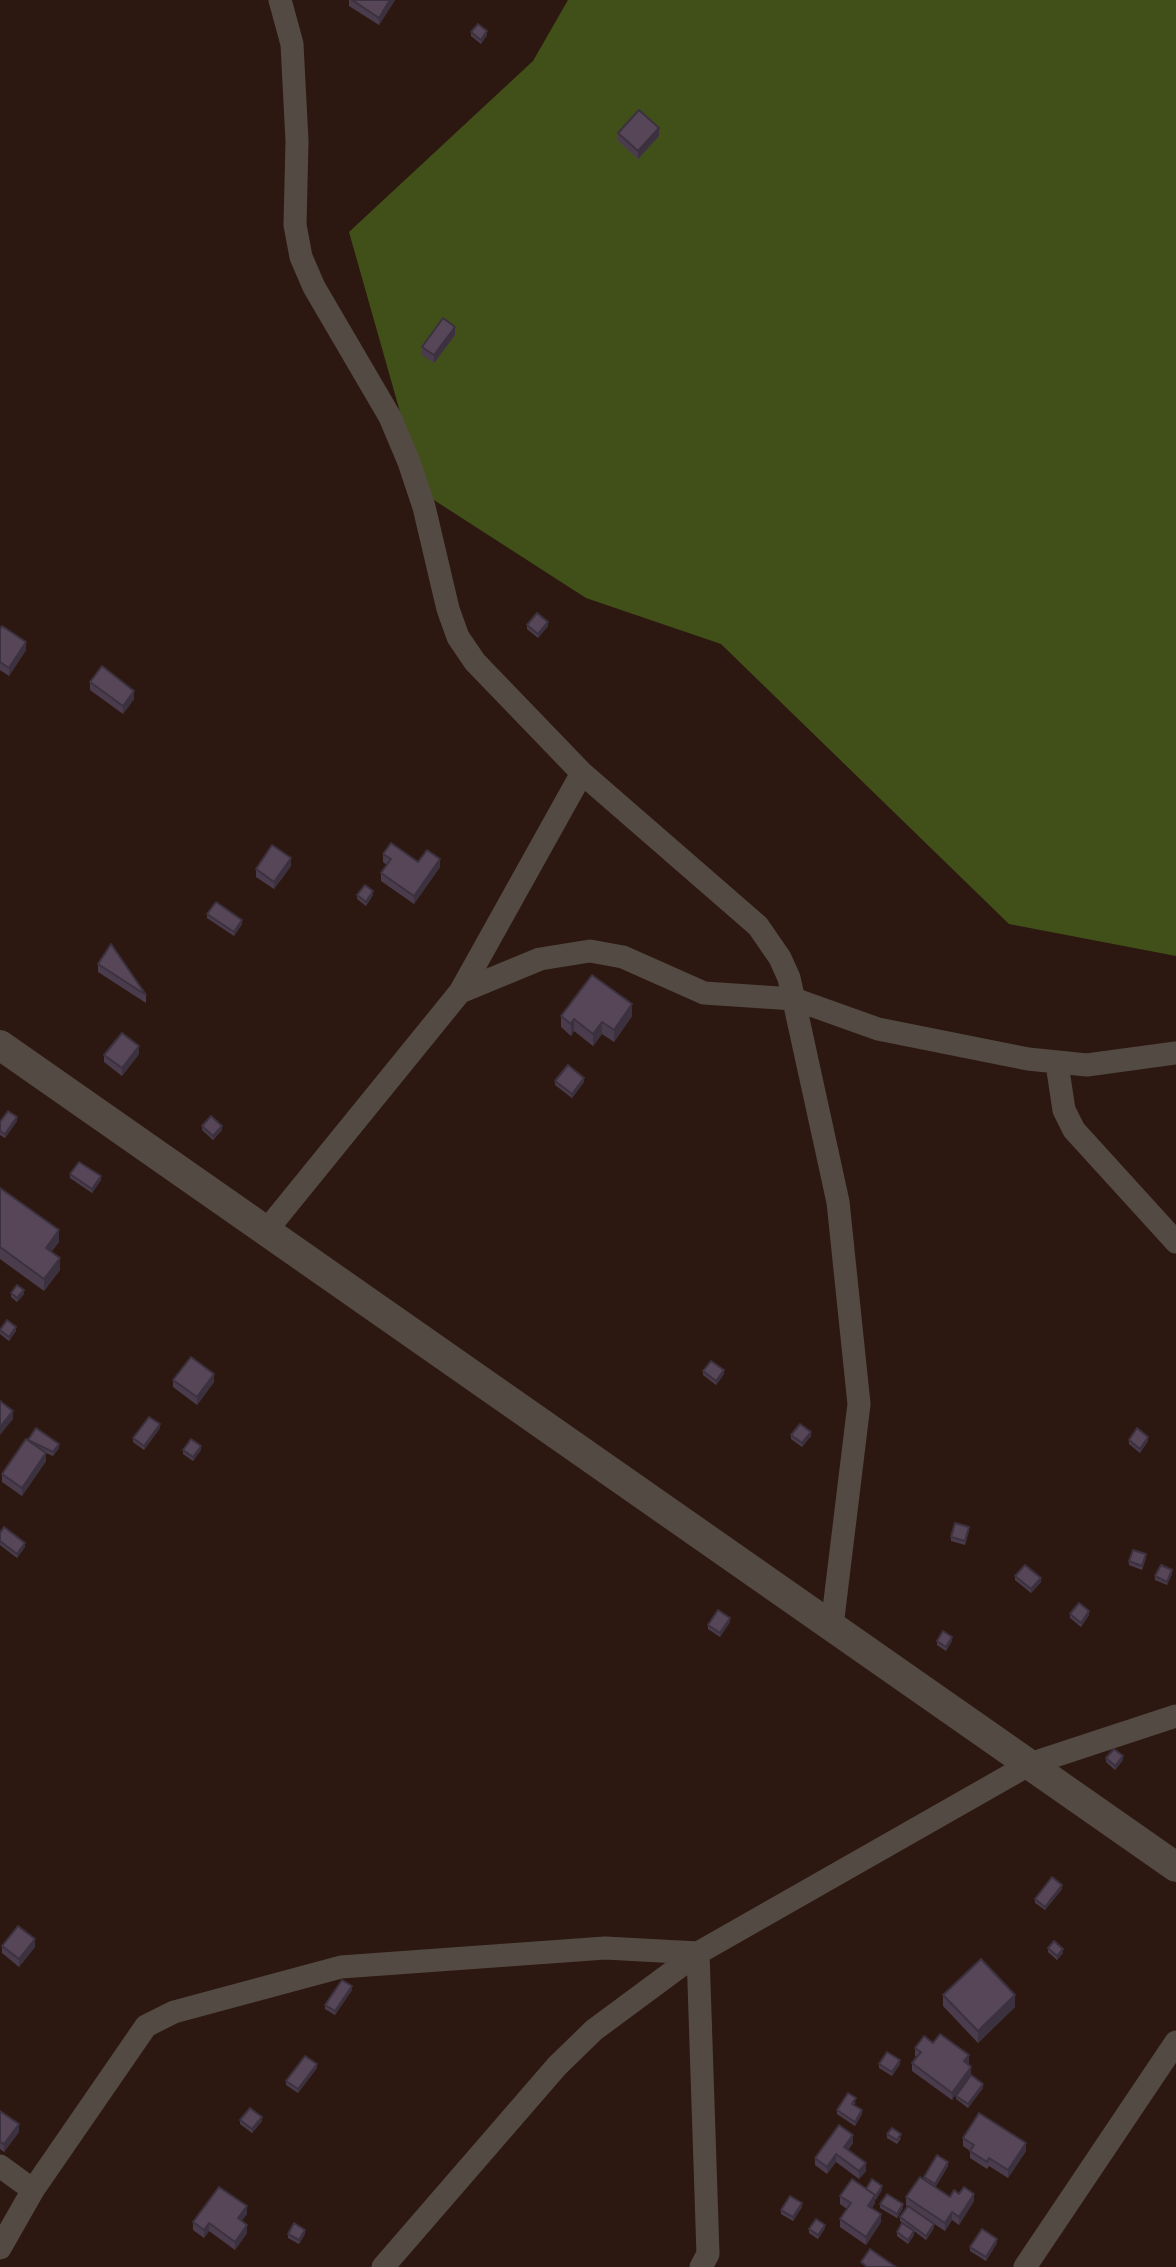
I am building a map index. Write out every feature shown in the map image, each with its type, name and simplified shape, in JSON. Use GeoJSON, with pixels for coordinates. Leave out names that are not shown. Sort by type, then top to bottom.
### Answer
{"type":"FeatureCollection","features":[{"type":"Feature","properties":{"kind":"street"},"geometry":{"type":"LineString","coordinates":[[280,0],[292,44],[298,141],[295,225],[307,272],[368,375],[409,461],[424,507],[448,609],[458,637],[475,662],[582,773],[758,926],[780,958],[794,999],[838,1202],[859,1404],[832,1626]]}},
{"type":"Feature","properties":{"kind":"street"},"geometry":{"type":"LineString","coordinates":[[266,1231],[460,992],[582,773]]}},
{"type":"Feature","properties":{"kind":"street"},"geometry":{"type":"LineString","coordinates":[[460,992],[540,959],[590,951],[623,957],[704,993],[794,999],[878,1029],[1057,1064],[1087,1065],[1176,1053]]}},
{"type":"Feature","properties":{"kind":"street"},"geometry":{"type":"LineString","coordinates":[[0,1045],[1176,1867]]}},
{"type":"Feature","properties":{"kind":"street"},"geometry":{"type":"LineString","coordinates":[[1057,1064],[1064,1110],[1074,1130],[1176,1241]]}},
{"type":"Feature","properties":{"kind":"street"},"geometry":{"type":"LineString","coordinates":[[383,2267],[557,2066],[594,2030],[698,1953],[1030,1764],[1176,1716]]}},
{"type":"Feature","properties":{"kind":"street"},"geometry":{"type":"LineString","coordinates":[[0,2248],[33,2190],[146,2026],[174,2012],[341,1967],[605,1948],[698,1953]]}},
{"type":"Feature","properties":{"kind":"street"},"geometry":{"type":"LineString","coordinates":[[698,1953],[708,2254],[701,2267]]}},
{"type":"Feature","properties":{"kind":"street"},"geometry":{"type":"LineString","coordinates":[[1026,2267],[1176,2042]]}},
{"type":"Feature","properties":{"kind":"street"},"geometry":{"type":"LineString","coordinates":[[0,2166],[33,2190]]}},
{"type":"Feature","properties":{"kind":"green space"},"geometry":{"type":"Polygon","coordinates":[[[568,0],[1176,0],[1176,956],[1009,924],[721,644],[586,598],[423,493],[349,232],[533,61],[568,0]]]}},
{"type":"Feature","properties":{"kind":"building"},"geometry":{"type":"Polygon","coordinates":[[[352,0],[390,0],[379,18],[352,0]]]}},
{"type":"Feature","properties":{"kind":"building"},"geometry":{"type":"Polygon","coordinates":[[[478,24],[487,31],[481,40],[471,32],[478,24]]]}},
{"type":"Feature","properties":{"kind":"building"},"geometry":{"type":"Polygon","coordinates":[[[639,110],[659,128],[638,151],[618,133],[639,110]]]}},
{"type":"Feature","properties":{"kind":"building"},"geometry":{"type":"Polygon","coordinates":[[[443,318],[455,327],[434,355],[422,347],[443,318]]]}},
{"type":"Feature","properties":{"kind":"building"},"geometry":{"type":"Polygon","coordinates":[[[537,613],[548,622],[538,634],[527,625],[537,613]]]}},
{"type":"Feature","properties":{"kind":"building"},"geometry":{"type":"Polygon","coordinates":[[[2,626],[26,642],[9,668],[0,662],[2,626]]]}},
{"type":"Feature","properties":{"kind":"building"},"geometry":{"type":"Polygon","coordinates":[[[102,666],[134,691],[123,706],[90,682],[102,666]]]}},
{"type":"Feature","properties":{"kind":"building"},"geometry":{"type":"Polygon","coordinates":[[[391,843],[418,862],[427,850],[440,859],[414,896],[381,873],[391,859],[383,854],[391,843]]]}},
{"type":"Feature","properties":{"kind":"building"},"geometry":{"type":"Polygon","coordinates":[[[272,845],[291,858],[274,882],[256,869],[272,845]]]}},
{"type":"Feature","properties":{"kind":"building"},"geometry":{"type":"Polygon","coordinates":[[[365,885],[373,891],[366,902],[357,895],[365,885]]]}},
{"type":"Feature","properties":{"kind":"building"},"geometry":{"type":"Polygon","coordinates":[[[216,902],[242,920],[234,932],[207,914],[216,902]]]}},
{"type":"Feature","properties":{"kind":"building"},"geometry":{"type":"Polygon","coordinates":[[[111,944],[146,995],[98,964],[111,944]]]}},
{"type":"Feature","properties":{"kind":"building"},"geometry":{"type":"Polygon","coordinates":[[[592,975],[632,1004],[614,1030],[602,1022],[593,1034],[574,1019],[571,1024],[561,1016],[592,975]]]}},
{"type":"Feature","properties":{"kind":"building"},"geometry":{"type":"Polygon","coordinates":[[[122,1033],[139,1046],[122,1068],[104,1055],[122,1033]]]}},
{"type":"Feature","properties":{"kind":"building"},"geometry":{"type":"Polygon","coordinates":[[[568,1065],[584,1078],[572,1094],[555,1081],[568,1065]]]}},
{"type":"Feature","properties":{"kind":"building"},"geometry":{"type":"Polygon","coordinates":[[[8,1111],[17,1117],[5,1134],[0,1131],[0,1122],[8,1111]]]}},
{"type":"Feature","properties":{"kind":"building"},"geometry":{"type":"Polygon","coordinates":[[[211,1116],[222,1126],[213,1136],[202,1126],[211,1116]]]}},
{"type":"Feature","properties":{"kind":"building"},"geometry":{"type":"Polygon","coordinates":[[[79,1162],[101,1176],[92,1189],[70,1174],[79,1162]]]}},
{"type":"Feature","properties":{"kind":"building"},"geometry":{"type":"Polygon","coordinates":[[[0,1188],[59,1230],[46,1248],[60,1258],[44,1279],[0,1247],[0,1188]]]}},
{"type":"Feature","properties":{"kind":"building"},"geometry":{"type":"Polygon","coordinates":[[[17,1285],[24,1290],[17,1298],[11,1293],[17,1285]]]}},
{"type":"Feature","properties":{"kind":"building"},"geometry":{"type":"Polygon","coordinates":[[[7,1320],[16,1327],[9,1337],[0,1330],[7,1320]]]}},
{"type":"Feature","properties":{"kind":"building"},"geometry":{"type":"Polygon","coordinates":[[[191,1357],[214,1374],[197,1397],[173,1380],[191,1357]]]}},
{"type":"Feature","properties":{"kind":"building"},"geometry":{"type":"Polygon","coordinates":[[[711,1361],[724,1370],[716,1381],[703,1371],[711,1361]]]}},
{"type":"Feature","properties":{"kind":"building"},"geometry":{"type":"Polygon","coordinates":[[[0,1401],[13,1411],[0,1427],[0,1401]]]}},
{"type":"Feature","properties":{"kind":"building"},"geometry":{"type":"Polygon","coordinates":[[[149,1417],[160,1424],[144,1446],[133,1438],[149,1417]]]}},
{"type":"Feature","properties":{"kind":"building"},"geometry":{"type":"Polygon","coordinates":[[[800,1424],[811,1432],[802,1443],[791,1435],[800,1424]]]}},
{"type":"Feature","properties":{"kind":"building"},"geometry":{"type":"Polygon","coordinates":[[[36,1428],[59,1444],[53,1452],[28,1440],[36,1428]]]}},
{"type":"Feature","properties":{"kind":"building"},"geometry":{"type":"Polygon","coordinates":[[[1137,1428],[1148,1437],[1140,1449],[1129,1440],[1137,1428]]]}},
{"type":"Feature","properties":{"kind":"building"},"geometry":{"type":"Polygon","coordinates":[[[26,1439],[46,1453],[22,1488],[2,1474],[26,1439]]]}},
{"type":"Feature","properties":{"kind":"building"},"geometry":{"type":"Polygon","coordinates":[[[191,1439],[201,1446],[193,1457],[183,1450],[191,1439]]]}},
{"type":"Feature","properties":{"kind":"building"},"geometry":{"type":"Polygon","coordinates":[[[955,1523],[969,1527],[965,1541],[951,1537],[955,1523]]]}},
{"type":"Feature","properties":{"kind":"building"},"geometry":{"type":"Polygon","coordinates":[[[4,1527],[25,1543],[17,1554],[0,1541],[0,1533],[4,1527]]]}},
{"type":"Feature","properties":{"kind":"building"},"geometry":{"type":"Polygon","coordinates":[[[1133,1550],[1146,1554],[1142,1566],[1129,1561],[1133,1550]]]}},
{"type":"Feature","properties":{"kind":"building"},"geometry":{"type":"Polygon","coordinates":[[[1025,1565],[1041,1578],[1031,1589],[1015,1576],[1025,1565]]]}},
{"type":"Feature","properties":{"kind":"building"},"geometry":{"type":"Polygon","coordinates":[[[1161,1565],[1172,1570],[1167,1582],[1155,1576],[1161,1565]]]}},
{"type":"Feature","properties":{"kind":"building"},"geometry":{"type":"Polygon","coordinates":[[[1079,1603],[1089,1611],[1081,1623],[1070,1614],[1079,1603]]]}},
{"type":"Feature","properties":{"kind":"building"},"geometry":{"type":"Polygon","coordinates":[[[718,1610],[730,1618],[720,1633],[708,1625],[718,1610]]]}},
{"type":"Feature","properties":{"kind":"building"},"geometry":{"type":"Polygon","coordinates":[[[943,1631],[952,1637],[946,1647],[937,1641],[943,1631]]]}},
{"type":"Feature","properties":{"kind":"building"},"geometry":{"type":"Polygon","coordinates":[[[1114,1749],[1123,1756],[1115,1766],[1106,1758],[1114,1749]]]}},
{"type":"Feature","properties":{"kind":"building"},"geometry":{"type":"Polygon","coordinates":[[[1052,1877],[1062,1885],[1045,1907],[1035,1899],[1052,1877]]]}},
{"type":"Feature","properties":{"kind":"building"},"geometry":{"type":"Polygon","coordinates":[[[18,1926],[35,1939],[19,1959],[2,1946],[18,1926]]]}},
{"type":"Feature","properties":{"kind":"building"},"geometry":{"type":"Polygon","coordinates":[[[1054,1941],[1063,1949],[1057,1956],[1048,1948],[1054,1941]]]}},
{"type":"Feature","properties":{"kind":"building"},"geometry":{"type":"Polygon","coordinates":[[[981,1959],[1015,1995],[978,2031],[943,1995],[981,1959]]]}},
{"type":"Feature","properties":{"kind":"building"},"geometry":{"type":"Polygon","coordinates":[[[342,1980],[352,1986],[335,2011],[325,2005],[342,1980]]]}},
{"type":"Feature","properties":{"kind":"building"},"geometry":{"type":"Polygon","coordinates":[[[940,2034],[969,2055],[964,2061],[971,2067],[952,2093],[912,2063],[921,2052],[915,2048],[924,2036],[933,2043],[940,2034]]]}},
{"type":"Feature","properties":{"kind":"building"},"geometry":{"type":"Polygon","coordinates":[[[887,2052],[900,2060],[892,2072],[879,2064],[887,2052]]]}},
{"type":"Feature","properties":{"kind":"building"},"geometry":{"type":"Polygon","coordinates":[[[305,2056],[317,2064],[298,2089],[286,2081],[305,2056]]]}},
{"type":"Feature","properties":{"kind":"building"},"geometry":{"type":"Polygon","coordinates":[[[971,2075],[983,2084],[968,2104],[956,2096],[971,2075]]]}},
{"type":"Feature","properties":{"kind":"building"},"geometry":{"type":"Polygon","coordinates":[[[848,2093],[856,2098],[852,2104],[862,2110],[855,2122],[837,2110],[848,2093]]]}},
{"type":"Feature","properties":{"kind":"building"},"geometry":{"type":"Polygon","coordinates":[[[250,2108],[262,2117],[252,2129],[240,2120],[250,2108]]]}},
{"type":"Feature","properties":{"kind":"building"},"geometry":{"type":"Polygon","coordinates":[[[0,2111],[19,2124],[4,2144],[0,2142],[0,2111]]]}},
{"type":"Feature","properties":{"kind":"building"},"geometry":{"type":"Polygon","coordinates":[[[979,2113],[1026,2143],[1008,2170],[989,2158],[987,2162],[970,2151],[974,2145],[963,2138],[979,2113]]]}},
{"type":"Feature","properties":{"kind":"building"},"geometry":{"type":"Polygon","coordinates":[[[839,2125],[853,2135],[844,2147],[866,2163],[859,2171],[836,2154],[827,2167],[815,2158],[839,2125]]]}},
{"type":"Feature","properties":{"kind":"building"},"geometry":{"type":"Polygon","coordinates":[[[892,2128],[901,2134],[897,2140],[887,2134],[892,2128]]]}},
{"type":"Feature","properties":{"kind":"building"},"geometry":{"type":"Polygon","coordinates":[[[937,2155],[948,2162],[935,2184],[924,2177],[937,2155]]]}},
{"type":"Feature","properties":{"kind":"building"},"geometry":{"type":"Polygon","coordinates":[[[920,2177],[950,2197],[954,2190],[959,2194],[964,2187],[974,2194],[959,2217],[952,2212],[945,2223],[906,2197],[920,2177]]]}},
{"type":"Feature","properties":{"kind":"building"},"geometry":{"type":"Polygon","coordinates":[[[852,2179],[875,2195],[868,2206],[881,2214],[866,2237],[840,2219],[851,2203],[840,2196],[852,2179]]]}},
{"type":"Feature","properties":{"kind":"building"},"geometry":{"type":"Polygon","coordinates":[[[872,2179],[882,2186],[876,2196],[866,2189],[872,2179]]]}},
{"type":"Feature","properties":{"kind":"building"},"geometry":{"type":"Polygon","coordinates":[[[219,2187],[247,2206],[238,2218],[247,2225],[235,2242],[209,2223],[204,2230],[193,2222],[219,2187]]]}},
{"type":"Feature","properties":{"kind":"building"},"geometry":{"type":"Polygon","coordinates":[[[887,2194],[903,2204],[897,2214],[880,2204],[887,2194]]]}},
{"type":"Feature","properties":{"kind":"building"},"geometry":{"type":"Polygon","coordinates":[[[790,2196],[802,2203],[793,2217],[781,2210],[790,2196]]]}},
{"type":"Feature","properties":{"kind":"building"},"geometry":{"type":"Polygon","coordinates":[[[908,2206],[934,2224],[926,2236],[900,2217],[908,2206]]]}},
{"type":"Feature","properties":{"kind":"building"},"geometry":{"type":"Polygon","coordinates":[[[816,2219],[825,2225],[818,2235],[809,2229],[816,2219]]]}},
{"type":"Feature","properties":{"kind":"building"},"geometry":{"type":"Polygon","coordinates":[[[294,2223],[305,2230],[299,2240],[288,2234],[294,2223]]]}},
{"type":"Feature","properties":{"kind":"building"},"geometry":{"type":"Polygon","coordinates":[[[902,2223],[914,2231],[908,2240],[897,2232],[902,2223]]]}},
{"type":"Feature","properties":{"kind":"building"},"geometry":{"type":"Polygon","coordinates":[[[982,2229],[997,2239],[986,2257],[970,2247],[982,2229]]]}},
{"type":"Feature","properties":{"kind":"building"},"geometry":{"type":"Polygon","coordinates":[[[870,2249],[896,2267],[867,2267],[861,2262],[870,2249]]]}}]}
